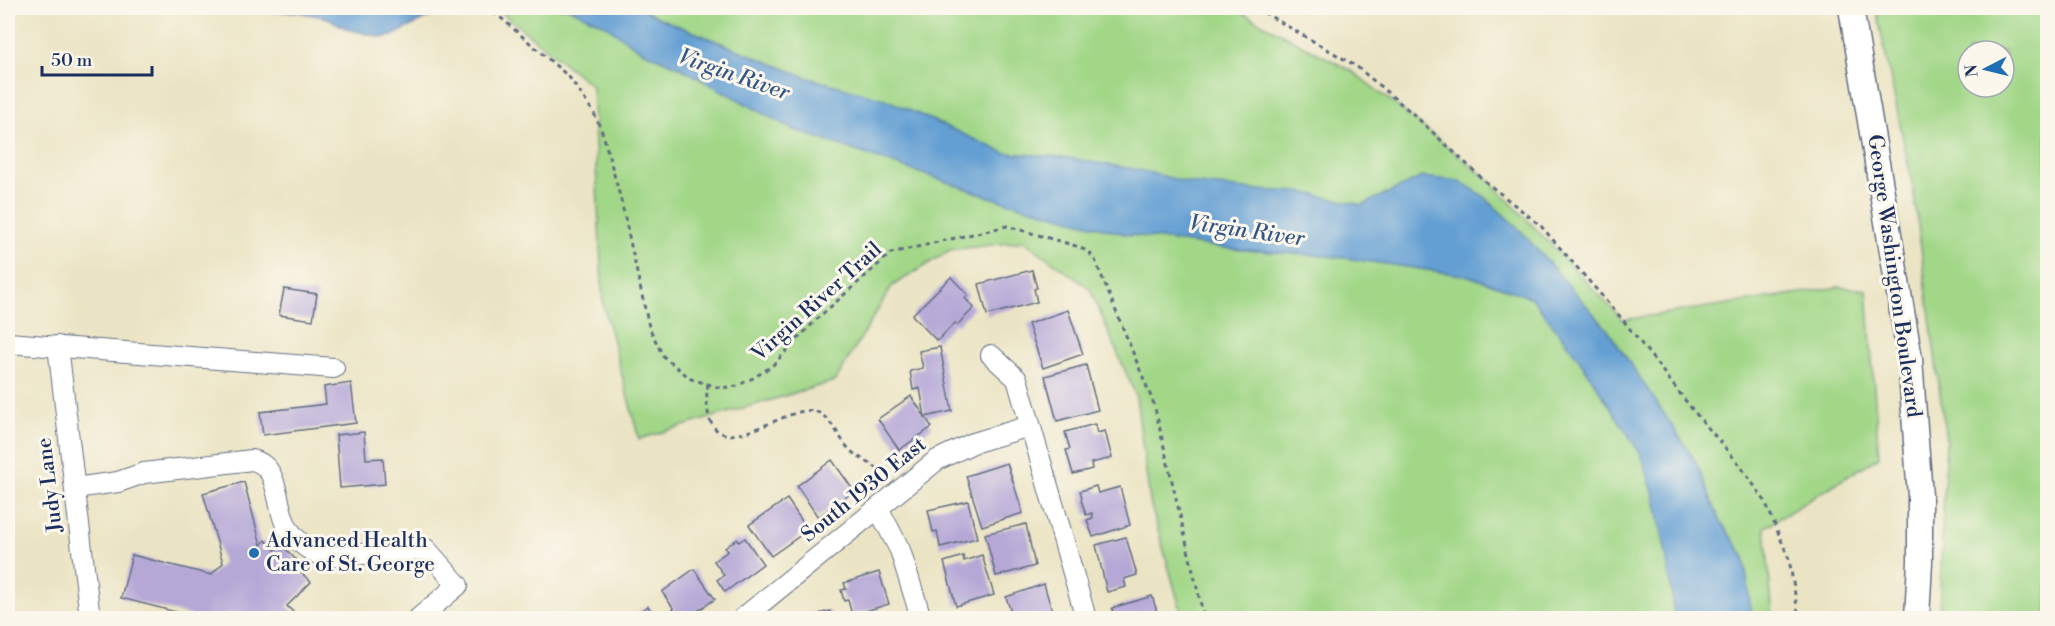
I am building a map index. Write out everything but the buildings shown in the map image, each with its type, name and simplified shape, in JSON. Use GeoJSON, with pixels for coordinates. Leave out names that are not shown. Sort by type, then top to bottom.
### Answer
{"type":"FeatureCollection","features":[{"type":"Feature","properties":{"kind":"main road","name":"George Washington Boulevard"},"geometry":{"type":"LineString","coordinates":[[1851,8],[1910,359],[1920,496],[1917,618]]}},
{"type":"Feature","properties":{"kind":"street"},"geometry":{"type":"LineString","coordinates":[[8,343],[334,368]]}},
{"type":"Feature","properties":{"kind":"street","name":"Judy Lane"},"geometry":{"type":"LineString","coordinates":[[58,346],[90,618]]}},
{"type":"Feature","properties":{"kind":"street"},"geometry":{"type":"LineString","coordinates":[[991,355],[1017,379],[1086,618]]}},
{"type":"Feature","properties":{"kind":"street","name":"South 1930 East"},"geometry":{"type":"LineString","coordinates":[[743,618],[937,460],[955,450],[1030,426]]}},
{"type":"Feature","properties":{"kind":"street"},"geometry":{"type":"LineString","coordinates":[[75,488],[118,482],[144,473],[252,460],[263,462],[269,470],[288,529],[312,553],[325,557],[426,549],[458,585],[419,618]]}},
{"type":"Feature","properties":{"kind":"street"},"geometry":{"type":"LineString","coordinates":[[878,508],[900,550],[921,618]]}},
{"type":"Feature","properties":{"kind":"path","name":"Virgin River Trail"},"geometry":{"type":"LineString","coordinates":[[484,8],[500,17],[569,77],[594,113],[603,134],[621,200],[649,327],[663,356],[691,379],[721,388],[737,386],[771,367],[817,319],[891,253],[1007,226],[1089,252],[1095,260],[1154,404],[1204,618]]}},
{"type":"Feature","properties":{"kind":"path"},"geometry":{"type":"LineString","coordinates":[[1256,8],[1356,66],[1412,112],[1487,183],[1539,225],[1623,320],[1766,501],[1789,559],[1800,618]]}},
{"type":"Feature","properties":{"kind":"path"},"geometry":{"type":"LineString","coordinates":[[708,384],[707,411],[712,424],[719,432],[738,435],[792,413],[816,411],[828,420],[851,452],[876,468],[890,483]]}},
{"type":"Feature","properties":{"kind":"green space"},"geometry":{"type":"Polygon","coordinates":[[[496,8],[568,8],[605,25],[640,50],[677,66],[792,129],[999,200],[1125,234],[1232,249],[1338,257],[1469,276],[1532,298],[1579,359],[1642,456],[1656,502],[1666,554],[1674,618],[1183,618],[1150,502],[1136,396],[1090,289],[1024,241],[950,250],[892,286],[835,381],[639,439],[603,304],[592,86],[496,8]]]}},
{"type":"Feature","properties":{"kind":"green space"},"geometry":{"type":"Polygon","coordinates":[[[640,8],[1233,8],[1353,72],[1402,110],[1489,180],[1623,320],[1839,287],[1867,290],[1879,457],[1765,527],[1773,618],[1752,618],[1744,556],[1719,519],[1696,462],[1607,329],[1520,230],[1482,195],[1422,177],[1362,205],[1302,192],[1254,190],[1190,183],[1139,170],[1062,157],[1005,153],[847,88],[808,78],[659,18],[640,8]]]}},
{"type":"Feature","properties":{"kind":"green space"},"geometry":{"type":"Polygon","coordinates":[[[1876,8],[2047,8],[2047,618],[1939,618],[1946,440],[1913,187],[1876,8]]]}},
{"type":"Feature","properties":{"kind":"water"},"geometry":{"type":"Polygon","coordinates":[[[235,8],[425,8],[429,17],[392,36],[381,37],[347,29],[328,18],[298,12],[236,11],[235,8]]]}},
{"type":"Feature","properties":{"kind":"water","name":"Virgin River"},"geometry":{"type":"Polygon","coordinates":[[[568,8],[640,8],[659,18],[808,78],[885,99],[1005,153],[1062,157],[1139,170],[1190,183],[1254,190],[1302,192],[1362,205],[1422,177],[1460,181],[1482,195],[1520,230],[1607,329],[1669,421],[1696,462],[1719,519],[1744,556],[1752,618],[1674,618],[1666,554],[1656,502],[1642,456],[1579,359],[1532,298],[1469,276],[1338,257],[1232,249],[1125,234],[999,200],[792,129],[677,66],[640,50],[605,25],[568,8]]]}},
{"type":"Feature","properties":{"kind":"place","name":"Advanced Health Care of St. George"},"geometry":{"type":"Point","coordinates":[254,553]}}]}
